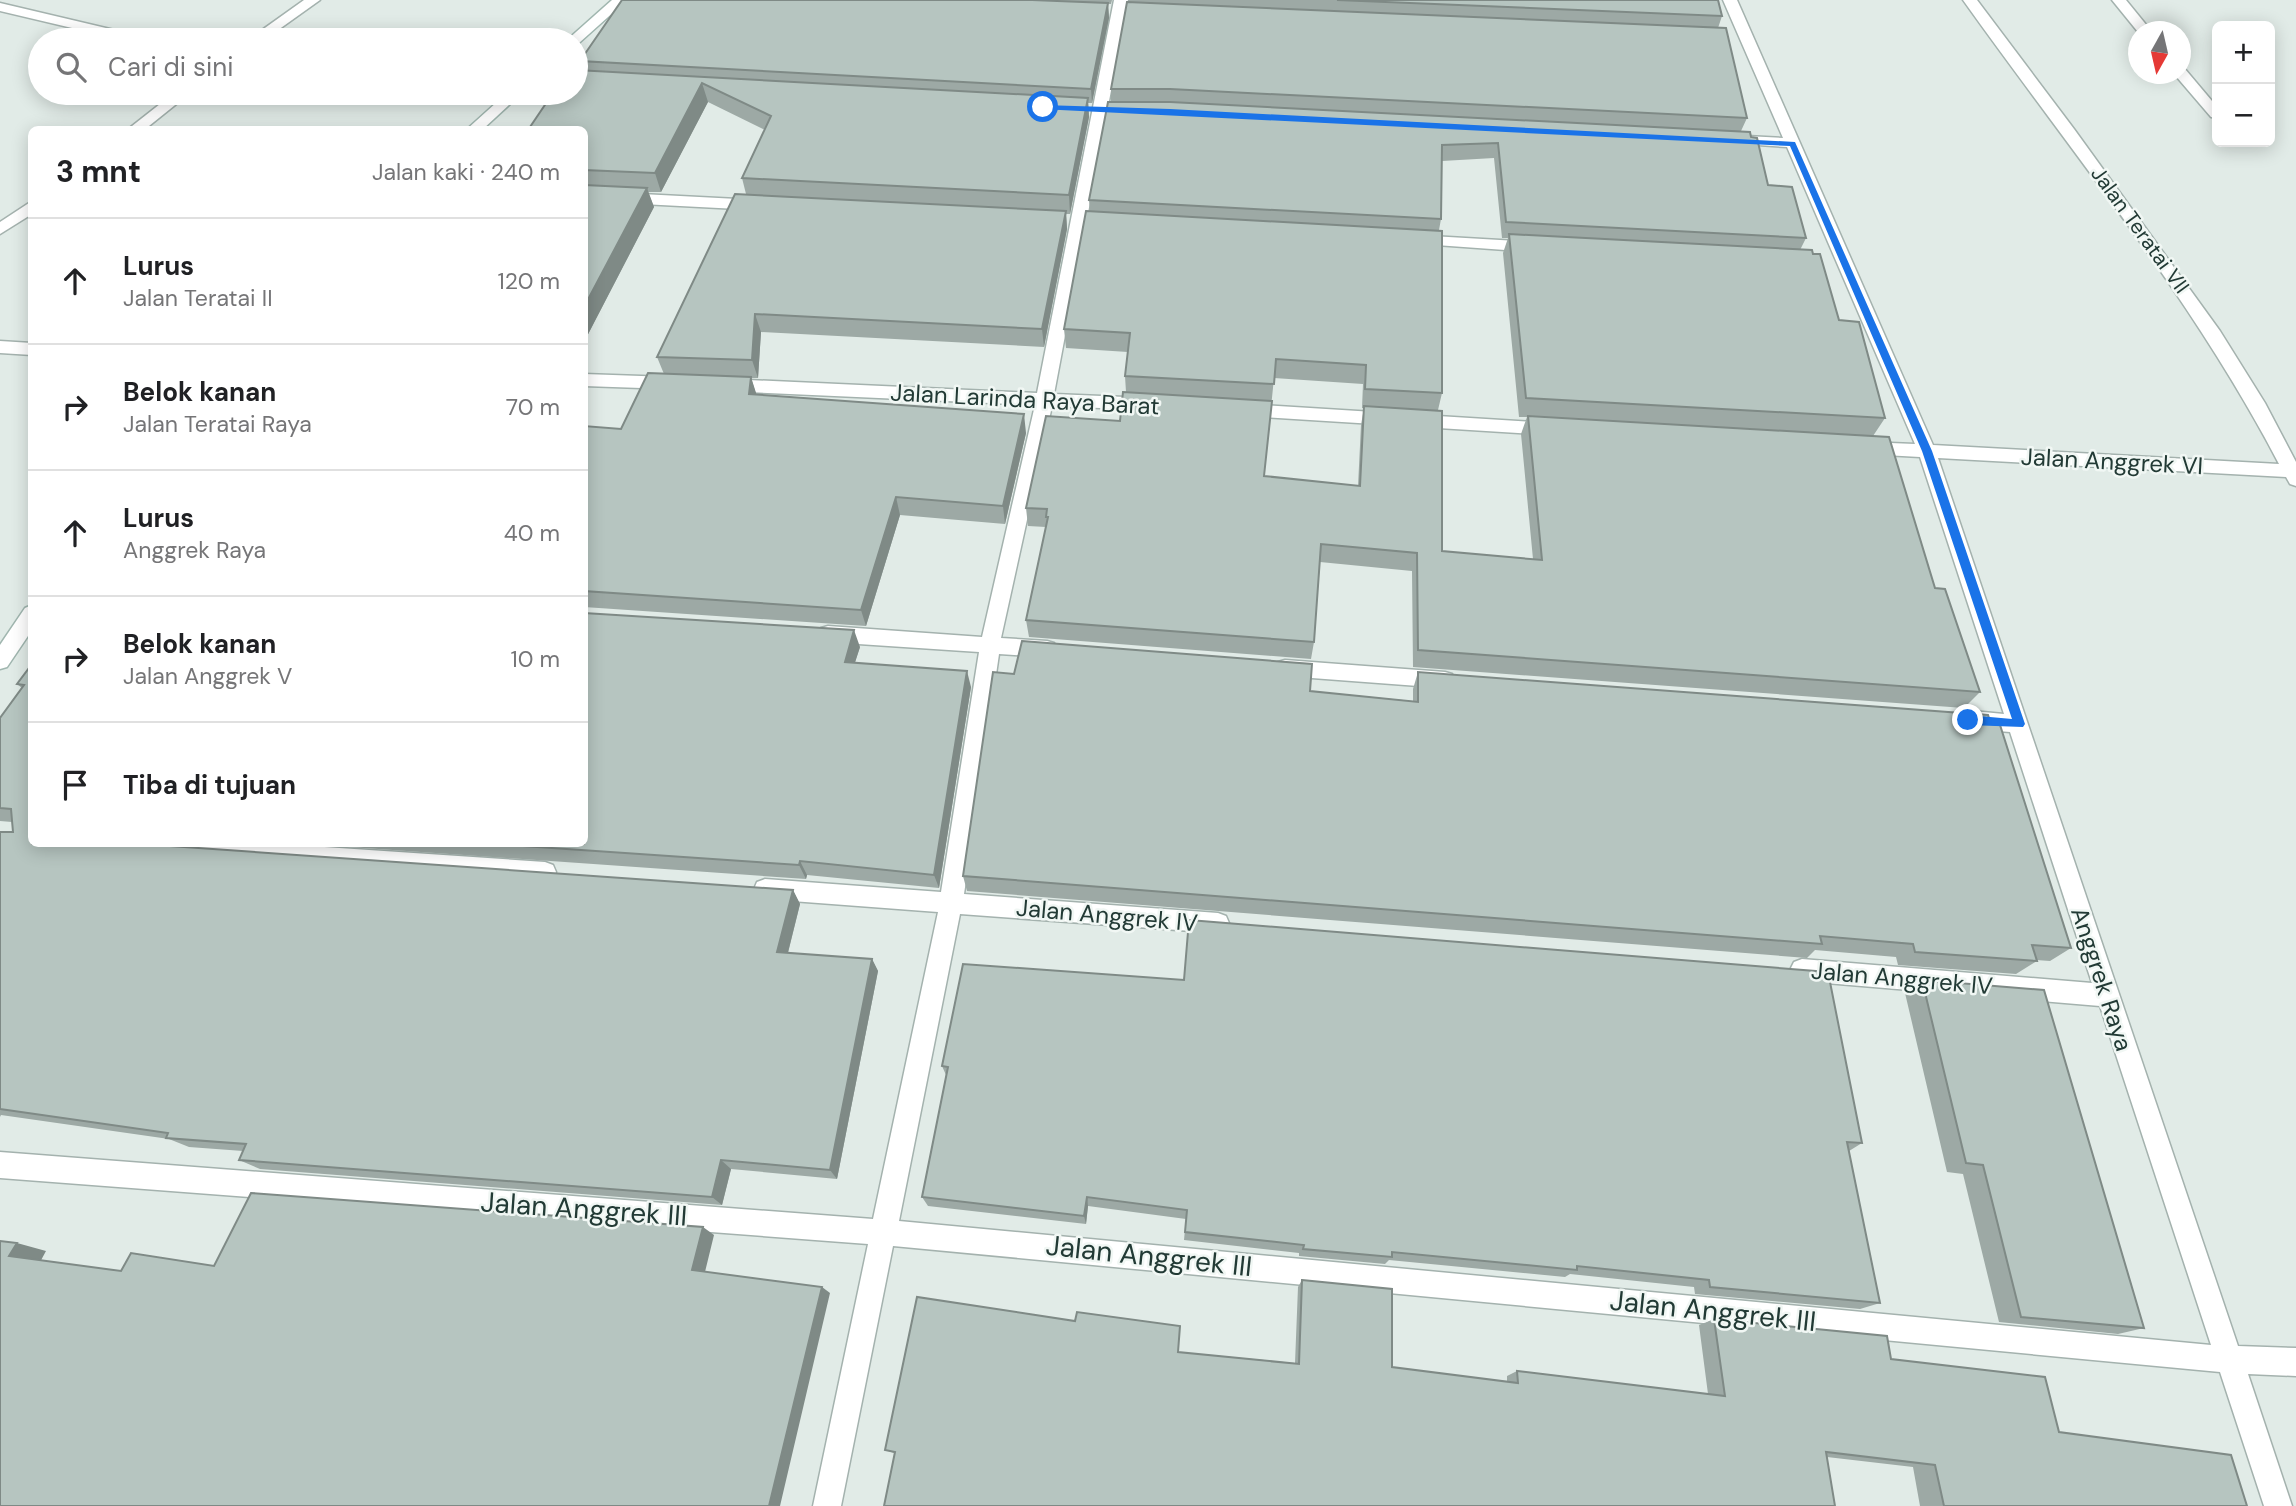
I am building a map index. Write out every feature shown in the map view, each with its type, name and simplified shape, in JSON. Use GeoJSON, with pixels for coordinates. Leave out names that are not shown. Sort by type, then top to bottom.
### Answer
{"type":"FeatureCollection","features":[{"type":"Feature","properties":{"kind":"street"},"geometry":{"type":"LineString","coordinates":[[272,28],[313,0]]}},
{"type":"Feature","properties":{"kind":"street"},"geometry":{"type":"LineString","coordinates":[[588,28],[620,0]]}},
{"type":"Feature","properties":{"kind":"street","name":"Anggrek Raya"},"geometry":{"type":"LineString","coordinates":[[1730,0],[1740,38],[1793,143],[1839,264],[1927,451],[2278,1506]]}},
{"type":"Feature","properties":{"kind":"street","name":"Jalan Teratai VII"},"geometry":{"type":"LineString","coordinates":[[1970,0],[2069,132],[2214,335],[2295,473]]}},
{"type":"Feature","properties":{"kind":"street"},"geometry":{"type":"LineString","coordinates":[[2119,0],[2137,21]]}},
{"type":"Feature","properties":{"kind":"street"},"geometry":{"type":"LineString","coordinates":[[0,6],[90,28]]}},
{"type":"Feature","properties":{"kind":"street"},"geometry":{"type":"LineString","coordinates":[[827,1506],[951,902],[990,645],[1045,398],[1120,8]]}},
{"type":"Feature","properties":{"kind":"street"},"geometry":{"type":"LineString","coordinates":[[2190,84],[2212,109]]}},
{"type":"Feature","properties":{"kind":"street"},"geometry":{"type":"LineString","coordinates":[[139,126],[167,105]]}},
{"type":"Feature","properties":{"kind":"street"},"geometry":{"type":"LineString","coordinates":[[478,126],[501,105]]}},
{"type":"Feature","properties":{"kind":"street"},"geometry":{"type":"LineString","coordinates":[[1718,138],[1793,143]]}},
{"type":"Feature","properties":{"kind":"street"},"geometry":{"type":"LineString","coordinates":[[588,196],[777,206]]}},
{"type":"Feature","properties":{"kind":"street"},"geometry":{"type":"LineString","coordinates":[[0,229],[28,209]]}},
{"type":"Feature","properties":{"kind":"street"},"geometry":{"type":"LineString","coordinates":[[1400,240],[1554,248]]}},
{"type":"Feature","properties":{"kind":"street"},"geometry":{"type":"LineString","coordinates":[[0,347],[28,349]]}},
{"type":"Feature","properties":{"kind":"street"},"geometry":{"type":"LineString","coordinates":[[588,380],[682,384]]}},
{"type":"Feature","properties":{"kind":"street","name":"Jalan Larinda Raya Barat"},"geometry":{"type":"LineString","coordinates":[[710,385],[1170,405]]}},
{"type":"Feature","properties":{"kind":"street"},"geometry":{"type":"LineString","coordinates":[[1225,409],[1569,430]]}},
{"type":"Feature","properties":{"kind":"street"},"geometry":{"type":"LineString","coordinates":[[1845,446],[1927,451]]}},
{"type":"Feature","properties":{"kind":"street","name":"Jalan Anggrek VI"},"geometry":{"type":"LineString","coordinates":[[1927,451],[2295,473]]}},
{"type":"Feature","properties":{"kind":"street"},"geometry":{"type":"LineString","coordinates":[[0,661],[28,619]]}},
{"type":"Feature","properties":{"kind":"street"},"geometry":{"type":"LineString","coordinates":[[814,633],[1073,651]]}},
{"type":"Feature","properties":{"kind":"street"},"geometry":{"type":"LineString","coordinates":[[1266,666],[1459,681]]}},
{"type":"Feature","properties":{"kind":"street"},"geometry":{"type":"LineString","coordinates":[[1941,718],[2019,724]]}},
{"type":"Feature","properties":{"kind":"street"},"geometry":{"type":"LineString","coordinates":[[190,847],[564,874]]}},
{"type":"Feature","properties":{"kind":"street","name":"Jalan Anggrek IV"},"geometry":{"type":"LineString","coordinates":[[743,887],[1242,925]]}},
{"type":"Feature","properties":{"kind":"street","name":"Jalan Anggrek IV"},"geometry":{"type":"LineString","coordinates":[[1783,968],[2106,995]]}},
{"type":"Feature","properties":{"kind":"street","name":"Jalan Anggrek III"},"geometry":{"type":"LineString","coordinates":[[0,1165],[885,1231],[2180,1357],[2296,1362]]}},
{"type":"Feature","properties":{"kind":"building"},"geometry":{"type":"Polygon","coordinates":[[[622,0],[1032,0],[1108,3],[1091,89],[588,61],[588,49],[622,0]]]}},
{"type":"Feature","properties":{"kind":"building"},"geometry":{"type":"Polygon","coordinates":[[[1337,0],[1718,0],[1722,16],[1337,0]]]}},
{"type":"Feature","properties":{"kind":"building"},"geometry":{"type":"Polygon","coordinates":[[[1127,2],[1726,28],[1747,118],[1170,89],[1111,89],[1127,2]]]}},
{"type":"Feature","properties":{"kind":"building"},"geometry":{"type":"Polygon","coordinates":[[[588,71],[1088,98],[1069,195],[742,178],[771,116],[702,83],[655,173],[588,170],[588,126],[531,126],[545,105],[588,105],[588,71]]]}},
{"type":"Feature","properties":{"kind":"building"},"geometry":{"type":"Polygon","coordinates":[[[1108,102],[1170,102],[1750,132],[1751,137],[1757,138],[1768,185],[1792,187],[1806,238],[1506,222],[1498,143],[1442,145],[1441,219],[1089,200],[1108,102]]]}},
{"type":"Feature","properties":{"kind":"building"},"geometry":{"type":"Polygon","coordinates":[[[588,185],[647,188],[588,299],[588,185]]]}},
{"type":"Feature","properties":{"kind":"building"},"geometry":{"type":"Polygon","coordinates":[[[735,194],[1066,211],[1042,329],[755,314],[752,360],[657,357],[735,194]]]}},
{"type":"Feature","properties":{"kind":"building"},"geometry":{"type":"Polygon","coordinates":[[[1086,211],[1442,231],[1442,393],[1365,389],[1366,365],[1276,359],[1274,384],[1125,376],[1130,333],[1064,329],[1086,211]]]}},
{"type":"Feature","properties":{"kind":"building"},"geometry":{"type":"Polygon","coordinates":[[[1509,234],[1812,250],[1813,254],[1820,254],[1839,320],[1859,322],[1885,418],[1526,398],[1509,234]]]}},
{"type":"Feature","properties":{"kind":"building"},"geometry":{"type":"Polygon","coordinates":[[[648,373],[751,377],[749,394],[1024,414],[1003,506],[896,497],[861,610],[588,591],[588,426],[621,429],[648,373]]]}},
{"type":"Feature","properties":{"kind":"building"},"geometry":{"type":"Polygon","coordinates":[[[1123,392],[1272,401],[1264,476],[1360,486],[1364,406],[1442,411],[1442,551],[1542,560],[1528,416],[1889,437],[1935,588],[1945,589],[1980,692],[1418,650],[1417,553],[1321,544],[1314,642],[1026,620],[1048,517],[1047,509],[1026,508],[1046,416],[1120,421],[1123,392]]]}},
{"type":"Feature","properties":{"kind":"building"},"geometry":{"type":"Polygon","coordinates":[[[588,613],[854,630],[845,662],[967,671],[934,875],[800,861],[799,865],[537,847],[588,847],[588,613]]]}},
{"type":"Feature","properties":{"kind":"building"},"geometry":{"type":"Polygon","coordinates":[[[1022,641],[1312,664],[1310,691],[1418,702],[1418,672],[1988,715],[1991,724],[2000,725],[2071,948],[2032,945],[2037,961],[1915,952],[1913,944],[1820,936],[1822,944],[963,876],[993,672],[1014,674],[1022,641]]]}},
{"type":"Feature","properties":{"kind":"building"},"geometry":{"type":"Polygon","coordinates":[[[28,669],[28,847],[184,847],[793,890],[777,952],[872,959],[830,1170],[721,1160],[712,1197],[239,1160],[246,1144],[166,1138],[168,1133],[0,1109],[0,832],[13,832],[11,809],[0,808],[0,718],[24,685],[17,684],[28,669]]]}},
{"type":"Feature","properties":{"kind":"building"},"geometry":{"type":"Polygon","coordinates":[[[1189,920],[1828,972],[1862,1143],[1847,1142],[1880,1303],[1710,1287],[1709,1280],[1577,1266],[1577,1270],[1392,1252],[1392,1257],[1303,1249],[1304,1245],[1185,1232],[1187,1210],[1087,1197],[1084,1216],[922,1197],[948,1067],[942,1066],[963,964],[1184,980],[1189,920]]]}},
{"type":"Feature","properties":{"kind":"building"},"geometry":{"type":"Polygon","coordinates":[[[1922,980],[2044,990],[2144,1328],[2021,1317],[1983,1165],[1966,1163],[1922,980]]]}},
{"type":"Feature","properties":{"kind":"building"},"geometry":{"type":"Polygon","coordinates":[[[251,1193],[703,1227],[692,1270],[822,1287],[769,1506],[0,1506],[0,1241],[17,1243],[9,1256],[121,1271],[131,1253],[214,1266],[251,1193]]]}},
{"type":"Feature","properties":{"kind":"building"},"geometry":{"type":"Polygon","coordinates":[[[1302,1280],[1392,1289],[1392,1367],[1518,1383],[1517,1371],[1725,1396],[1714,1319],[1887,1336],[1891,1359],[2045,1377],[2059,1432],[2231,1455],[2247,1506],[1944,1506],[1935,1465],[1826,1452],[1835,1506],[884,1506],[895,1452],[885,1450],[917,1297],[1075,1321],[1077,1312],[1180,1326],[1178,1352],[1299,1364],[1302,1280]]]}},
{"type":"Feature","properties":{"kind":"route"},"geometry":{"type":"LineString","coordinates":[[1043,107],[1793,143],[1927,451],[2019,724],[1968,720]]}}]}
